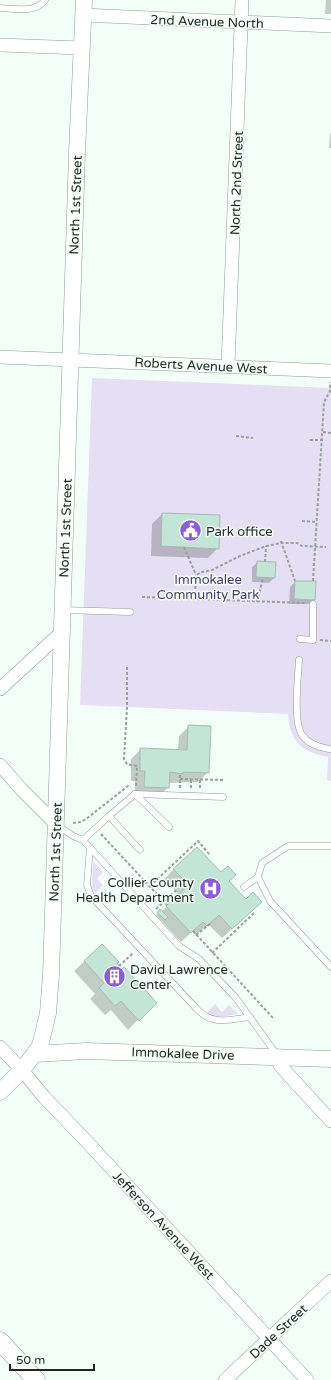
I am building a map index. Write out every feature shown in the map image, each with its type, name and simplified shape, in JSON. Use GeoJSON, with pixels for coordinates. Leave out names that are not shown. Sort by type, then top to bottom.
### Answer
{"type":"FeatureCollection","features":[{"type":"Feature","properties":{"kind":"main road"},"geometry":{"type":"LineString","coordinates":[[0,1341],[36,1380]]}},
{"type":"Feature","properties":{"kind":"street","name":"North 2nd Street"},"geometry":{"type":"LineString","coordinates":[[228,366],[242,0]]}},
{"type":"Feature","properties":{"kind":"street","name":"2nd Avenue North"},"geometry":{"type":"LineString","coordinates":[[84,8],[241,22],[331,26]]}},
{"type":"Feature","properties":{"kind":"street","name":"North 1st Street"},"geometry":{"type":"LineString","coordinates":[[0,1092],[22,1070],[40,1046],[48,1013],[51,975],[70,359],[81,48],[84,8]]}},
{"type":"Feature","properties":{"kind":"street"},"geometry":{"type":"LineString","coordinates":[[0,44],[81,48]]}},
{"type":"Feature","properties":{"kind":"street","name":"Roberts Avenue West"},"geometry":{"type":"LineString","coordinates":[[0,356],[228,366],[330,375]]}},
{"type":"Feature","properties":{"kind":"street"},"geometry":{"type":"LineString","coordinates":[[0,689],[62,632]]}},
{"type":"Feature","properties":{"kind":"street"},"geometry":{"type":"LineString","coordinates":[[0,765],[56,824]]}},
{"type":"Feature","properties":{"kind":"street","name":"Jefferson Avenue West"},"geometry":{"type":"LineString","coordinates":[[0,1047],[22,1070],[44,1097],[307,1380]]}},
{"type":"Feature","properties":{"kind":"street","name":"Immokalee Drive"},"geometry":{"type":"LineString","coordinates":[[35,1054],[86,1051],[278,1056],[331,1059]]}},
{"type":"Feature","properties":{"kind":"street"},"geometry":{"type":"LineString","coordinates":[[278,1056],[280,1065],[331,1121]]}},
{"type":"Feature","properties":{"kind":"street","name":"Dade Street"},"geometry":{"type":"LineString","coordinates":[[225,1380],[331,1281]]}},
{"type":"Feature","properties":{"kind":"lane"},"geometry":{"type":"LineString","coordinates":[[0,8],[24,10],[42,5],[45,0]]}},
{"type":"Feature","properties":{"kind":"lane"},"geometry":{"type":"LineString","coordinates":[[300,639],[313,640],[313,604]]}},
{"type":"Feature","properties":{"kind":"lane"},"geometry":{"type":"LineString","coordinates":[[63,610],[130,612]]}},
{"type":"Feature","properties":{"kind":"lane"},"geometry":{"type":"LineString","coordinates":[[299,660],[298,724],[302,735],[314,746],[329,749]]}},
{"type":"Feature","properties":{"kind":"lane"},"geometry":{"type":"LineString","coordinates":[[84,840],[135,794],[223,797]]}},
{"type":"Feature","properties":{"kind":"lane"},"geometry":{"type":"LineString","coordinates":[[135,794],[169,827]]}},
{"type":"Feature","properties":{"kind":"lane"},"geometry":{"type":"LineString","coordinates":[[109,816],[140,850]]}},
{"type":"Feature","properties":{"kind":"lane"},"geometry":{"type":"LineString","coordinates":[[56,824],[73,836],[84,840],[179,946],[199,959],[236,998],[278,1056]]}},
{"type":"Feature","properties":{"kind":"lane"},"geometry":{"type":"LineString","coordinates":[[244,888],[258,877],[262,863],[288,846],[331,846]]}},
{"type":"Feature","properties":{"kind":"lane"},"geometry":{"type":"LineString","coordinates":[[90,847],[87,885],[91,896],[203,1016],[220,1021],[250,1017]]}},
{"type":"Feature","properties":{"kind":"lane"},"geometry":{"type":"LineString","coordinates":[[258,877],[270,901],[331,967]]}},
{"type":"Feature","properties":{"kind":"path"},"geometry":{"type":"LineString","coordinates":[[313,581],[324,402],[330,390],[330,375]]}},
{"type":"Feature","properties":{"kind":"path"},"geometry":{"type":"LineString","coordinates":[[323,432],[331,433]]}},
{"type":"Feature","properties":{"kind":"path"},"geometry":{"type":"LineString","coordinates":[[236,436],[253,438]]}},
{"type":"Feature","properties":{"kind":"path"},"geometry":{"type":"LineString","coordinates":[[310,440],[322,440]]}},
{"type":"Feature","properties":{"kind":"path"},"geometry":{"type":"LineString","coordinates":[[302,521],[317,522]]}},
{"type":"Feature","properties":{"kind":"path"},"geometry":{"type":"LineString","coordinates":[[281,542],[295,581]]}},
{"type":"Feature","properties":{"kind":"path"},"geometry":{"type":"LineString","coordinates":[[196,575],[212,570],[240,556],[281,542],[297,543],[302,546],[326,547]]}},
{"type":"Feature","properties":{"kind":"path"},"geometry":{"type":"LineString","coordinates":[[265,562],[266,546]]}},
{"type":"Feature","properties":{"kind":"path"},"geometry":{"type":"LineString","coordinates":[[184,547],[196,575],[194,599]]}},
{"type":"Feature","properties":{"kind":"path"},"geometry":{"type":"LineString","coordinates":[[257,602],[263,578]]}},
{"type":"Feature","properties":{"kind":"path"},"geometry":{"type":"LineString","coordinates":[[142,597],[313,604]]}},
{"type":"Feature","properties":{"kind":"path"},"geometry":{"type":"LineString","coordinates":[[127,667],[127,707],[124,759],[127,764],[140,766]]}},
{"type":"Feature","properties":{"kind":"path"},"geometry":{"type":"LineString","coordinates":[[136,786],[137,766]]}},
{"type":"Feature","properties":{"kind":"path"},"geometry":{"type":"LineString","coordinates":[[180,774],[180,788]]}},
{"type":"Feature","properties":{"kind":"path"},"geometry":{"type":"LineString","coordinates":[[180,779],[225,780]]}},
{"type":"Feature","properties":{"kind":"path"},"geometry":{"type":"LineString","coordinates":[[191,779],[191,788]]}},
{"type":"Feature","properties":{"kind":"path"},"geometry":{"type":"LineString","coordinates":[[73,823],[86,819]]}},
{"type":"Feature","properties":{"kind":"path"},"geometry":{"type":"LineString","coordinates":[[105,830],[101,834],[168,905]]}},
{"type":"Feature","properties":{"kind":"path"},"geometry":{"type":"LineString","coordinates":[[150,886],[198,841],[210,855]]}},
{"type":"Feature","properties":{"kind":"path"},"geometry":{"type":"LineString","coordinates":[[164,901],[175,891],[178,895]]}},
{"type":"Feature","properties":{"kind":"path"},"geometry":{"type":"LineString","coordinates":[[212,953],[255,912]]}},
{"type":"Feature","properties":{"kind":"path"},"geometry":{"type":"LineString","coordinates":[[196,935],[211,922]]}},
{"type":"Feature","properties":{"kind":"path"},"geometry":{"type":"LineString","coordinates":[[193,931],[274,1019]]}},
{"type":"Feature","properties":{"kind":"path"},"geometry":{"type":"LineString","coordinates":[[119,966],[134,952]]}},
{"type":"Feature","properties":{"kind":"green space","name":"Immokalee Community Park"},"geometry":{"type":"Polygon","coordinates":[[[92,378],[331,388],[331,781],[327,780],[328,757],[304,749],[294,739],[289,724],[288,714],[80,705],[92,378]]]}},
{"type":"Feature","properties":{"kind":"green space"},"geometry":{"type":"Polygon","coordinates":[[[93,861],[103,872],[97,879],[103,885],[95,894],[92,887],[93,861]]]}},
{"type":"Feature","properties":{"kind":"green space"},"geometry":{"type":"Polygon","coordinates":[[[215,1004],[222,1012],[229,1005],[238,1014],[218,1017],[211,1016],[208,1014],[208,1011],[215,1004]]]}},
{"type":"Feature","properties":{"kind":"building","name":"Park office"},"geometry":{"type":"Polygon","coordinates":[[[162,513],[220,515],[219,549],[161,546],[162,513]]]}},
{"type":"Feature","properties":{"kind":"building"},"geometry":{"type":"Polygon","coordinates":[[[257,561],[276,562],[275,578],[256,577],[257,561]]]}},
{"type":"Feature","properties":{"kind":"building"},"geometry":{"type":"Polygon","coordinates":[[[295,581],[316,581],[315,600],[294,599],[295,581]]]}},
{"type":"Feature","properties":{"kind":"building"},"geometry":{"type":"Polygon","coordinates":[[[188,725],[211,726],[209,773],[183,772],[183,774],[170,772],[169,788],[144,787],[145,771],[140,771],[140,748],[187,750],[188,725]]]}},
{"type":"Feature","properties":{"kind":"building","name":"Collier County Health Department"},"geometry":{"type":"Polygon","coordinates":[[[197,847],[221,872],[228,866],[236,875],[229,881],[246,899],[253,892],[262,902],[232,929],[219,915],[207,926],[203,922],[191,933],[166,906],[189,885],[173,869],[197,847]]]}},
{"type":"Feature","properties":{"kind":"building"},"geometry":{"type":"Polygon","coordinates":[[[160,909],[168,917],[165,920],[157,912],[160,909]]]}},
{"type":"Feature","properties":{"kind":"building","name":"David Lawrence Center"},"geometry":{"type":"Polygon","coordinates":[[[102,944],[119,962],[117,963],[122,969],[124,967],[157,1003],[139,1021],[121,1001],[115,1006],[99,988],[104,983],[84,961],[102,944]]]}},
{"type":"Feature","properties":{"kind":"place","name":"Park office"},"geometry":{"type":"Point","coordinates":[190,531]}},
{"type":"Feature","properties":{"kind":"place","name":"Collier County Health Department"},"geometry":{"type":"Point","coordinates":[210,889]}},
{"type":"Feature","properties":{"kind":"place","name":"David Lawrence Center"},"geometry":{"type":"Point","coordinates":[115,976]}}]}
